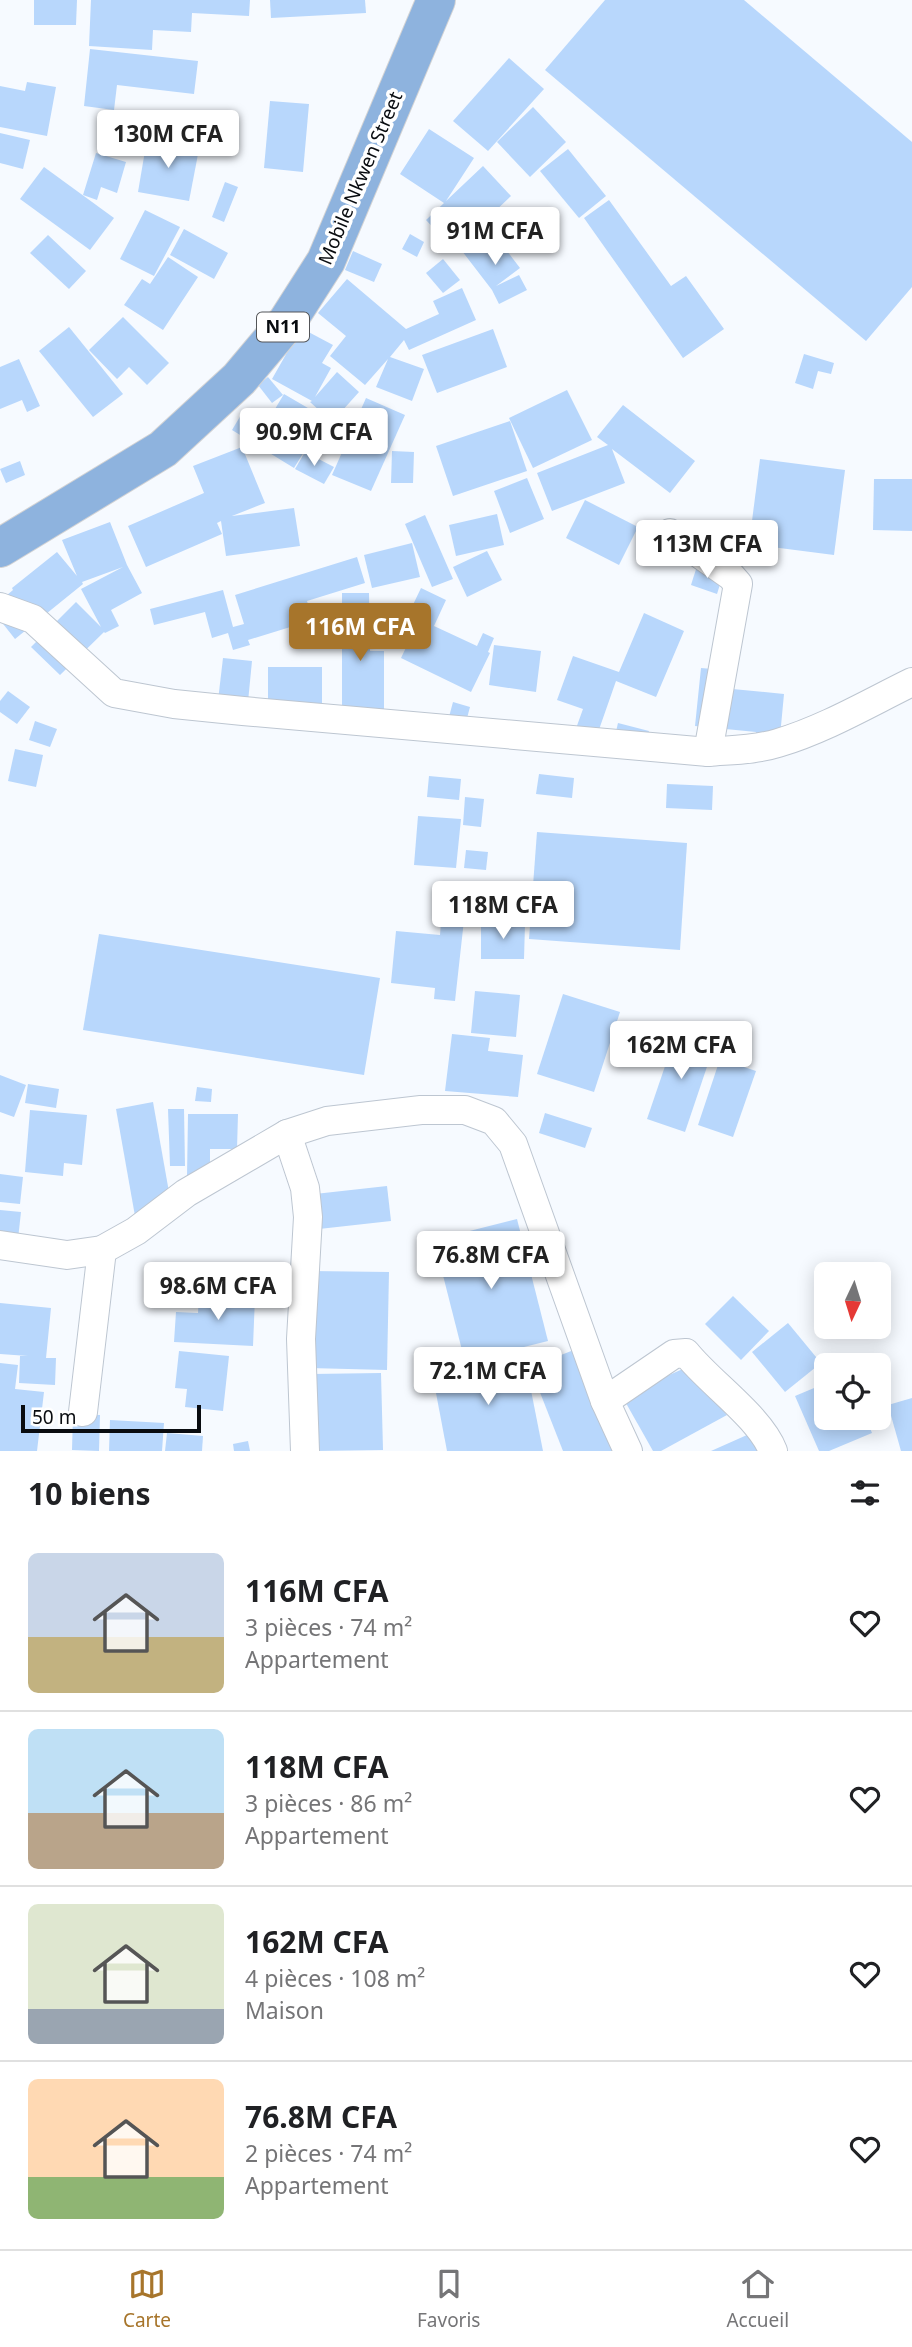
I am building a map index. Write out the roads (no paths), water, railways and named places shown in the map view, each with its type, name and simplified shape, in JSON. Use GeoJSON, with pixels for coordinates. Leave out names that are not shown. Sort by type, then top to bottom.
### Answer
{"type":"FeatureCollection","features":[{"type":"Feature","properties":{"kind":"highway","name":"Mobile Nkwen Street"},"geometry":{"type":"LineString","coordinates":[[0,548],[163,449],[239,379],[287,322],[326,261],[436,0]]}},
{"type":"Feature","properties":{"kind":"street"},"geometry":{"type":"LineString","coordinates":[[670,533],[731,576],[738,584],[708,752]]}},
{"type":"Feature","properties":{"kind":"street"},"geometry":{"type":"LineString","coordinates":[[0,607],[33,619],[114,693],[174,704],[243,711],[708,752],[778,743],[810,731],[912,682]]}},
{"type":"Feature","properties":{"kind":"street"},"geometry":{"type":"LineString","coordinates":[[0,1245],[67,1255],[102,1250],[136,1231],[186,1194],[287,1134],[327,1121],[421,1110],[465,1110],[494,1121],[513,1144],[605,1401],[628,1451]]}},
{"type":"Feature","properties":{"kind":"street"},"geometry":{"type":"LineString","coordinates":[[287,1134],[305,1188],[308,1217],[301,1339],[305,1451]]}},
{"type":"Feature","properties":{"kind":"street"},"geometry":{"type":"LineString","coordinates":[[83,1412],[102,1250]]}},
{"type":"Feature","properties":{"kind":"street"},"geometry":{"type":"LineString","coordinates":[[605,1401],[674,1354],[686,1353],[747,1415],[770,1443],[773,1451]]}}]}
